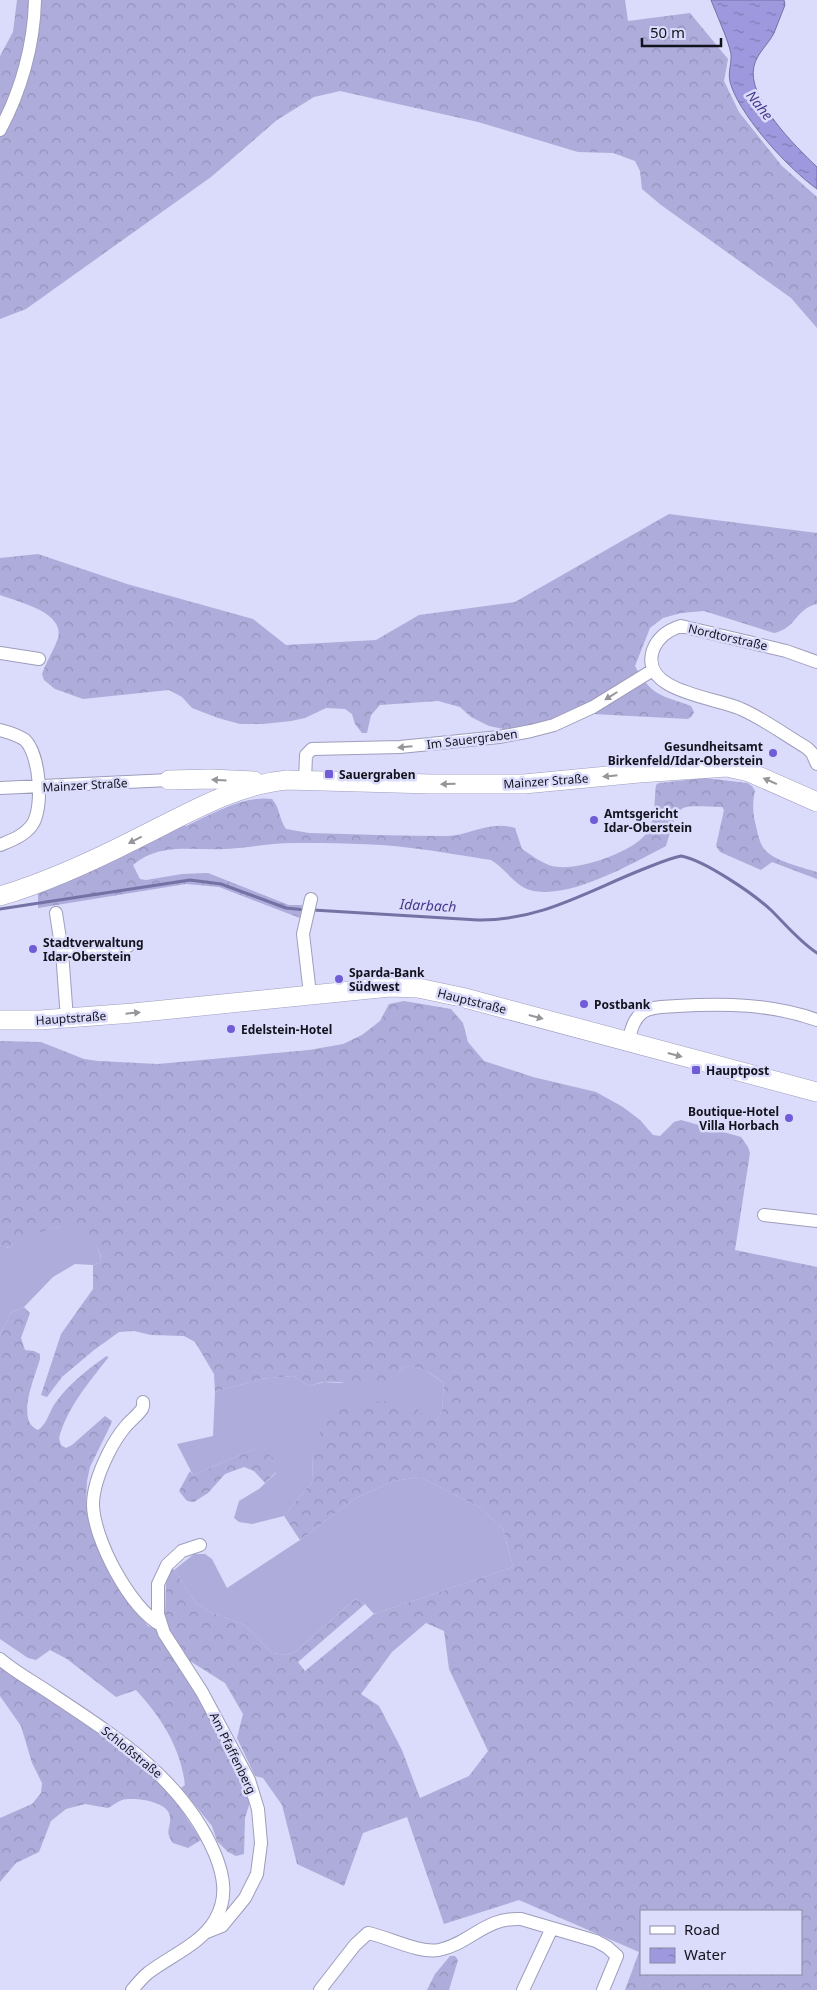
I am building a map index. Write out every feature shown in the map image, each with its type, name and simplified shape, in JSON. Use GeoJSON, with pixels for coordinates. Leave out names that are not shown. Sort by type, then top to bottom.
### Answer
{"type":"FeatureCollection","features":[{"type":"Feature","properties":{"kind":"main road","name":"Mainzer Straße"},"geometry":{"type":"LineString","coordinates":[[268,782],[524,784],[727,767],[749,772],[816,798]]}},
{"type":"Feature","properties":{"kind":"main road"},"geometry":{"type":"LineString","coordinates":[[169,780],[211,779],[268,782]]}},
{"type":"Feature","properties":{"kind":"main road"},"geometry":{"type":"LineString","coordinates":[[169,780],[186,785],[190,793],[188,805],[178,818]]}},
{"type":"Feature","properties":{"kind":"main road"},"geometry":{"type":"LineString","coordinates":[[0,896],[35,885],[84,865],[178,818],[247,787],[268,782]]}},
{"type":"Feature","properties":{"kind":"main road","name":"Hauptstraße"},"geometry":{"type":"LineString","coordinates":[[3,1022],[67,1018],[390,987],[418,988],[461,997],[817,1092]]}},
{"type":"Feature","properties":{"kind":"street"},"geometry":{"type":"LineString","coordinates":[[0,130],[10,109],[24,69],[35,0]]}},
{"type":"Feature","properties":{"kind":"street","name":"Nordtorstraße"},"geometry":{"type":"LineString","coordinates":[[653,670],[653,652],[657,642],[671,629],[680,626],[786,651],[817,662]]}},
{"type":"Feature","properties":{"kind":"street"},"geometry":{"type":"LineString","coordinates":[[0,653],[39,659]]}},
{"type":"Feature","properties":{"kind":"street"},"geometry":{"type":"LineString","coordinates":[[653,670],[663,682],[678,689],[732,705],[756,716],[807,748],[812,753],[817,764]]}},
{"type":"Feature","properties":{"kind":"street","name":"Im Sauergraben"},"geometry":{"type":"LineString","coordinates":[[305,781],[306,755],[312,749],[400,747],[499,737],[531,731],[554,725],[593,707],[653,670]]}},
{"type":"Feature","properties":{"kind":"street"},"geometry":{"type":"LineString","coordinates":[[0,730],[18,736],[29,746],[36,763],[38,788],[38,811],[33,823],[23,835],[0,845]]}},
{"type":"Feature","properties":{"kind":"street","name":"Mainzer Straße"},"geometry":{"type":"LineString","coordinates":[[0,788],[38,788],[169,780]]}},
{"type":"Feature","properties":{"kind":"street"},"geometry":{"type":"LineString","coordinates":[[310,994],[303,934],[305,918],[311,901]]}},
{"type":"Feature","properties":{"kind":"street"},"geometry":{"type":"LineString","coordinates":[[56,913],[62,952],[67,1018]]}},
{"type":"Feature","properties":{"kind":"street"},"geometry":{"type":"LineString","coordinates":[[62,952],[128,946]]}},
{"type":"Feature","properties":{"kind":"street"},"geometry":{"type":"LineString","coordinates":[[628,1042],[632,1026],[640,1014],[647,1010],[668,1006],[710,1004],[771,1008],[817,1020]]}},
{"type":"Feature","properties":{"kind":"street"},"geometry":{"type":"LineString","coordinates":[[764,1215],[817,1221]]}},
{"type":"Feature","properties":{"kind":"street","name":"Am Pfaffenberg"},"geometry":{"type":"LineString","coordinates":[[143,1402],[140,1412],[124,1429],[108,1454],[96,1485],[93,1507],[106,1552],[115,1570],[135,1601],[151,1618],[161,1625]]}},
{"type":"Feature","properties":{"kind":"street","name":"Am Pfaffenberg"},"geometry":{"type":"LineString","coordinates":[[200,1545],[182,1551],[162,1574],[157,1596],[157,1606],[161,1625],[202,1692],[255,1794],[261,1843],[257,1874],[246,1898],[222,1926],[207,1932]]}},
{"type":"Feature","properties":{"kind":"street","name":"Schloßstraße"},"geometry":{"type":"LineString","coordinates":[[0,1659],[133,1750],[163,1777],[183,1800],[199,1823],[212,1847],[224,1883],[224,1897],[220,1910],[207,1932],[146,1974],[132,1990]]}},
{"type":"Feature","properties":{"kind":"street"},"geometry":{"type":"LineString","coordinates":[[320,1990],[355,1945],[368,1933],[431,1951],[450,1947],[496,1920],[508,1918],[521,1918],[596,1941],[607,1947],[617,1956],[603,1990]]}},
{"type":"Feature","properties":{"kind":"street"},"geometry":{"type":"LineString","coordinates":[[523,1990],[552,1928]]}},
{"type":"Feature","properties":{"kind":"green space"},"geometry":{"type":"Polygon","coordinates":[[[17,0],[625,0],[628,21],[690,13],[728,59],[724,81],[739,112],[782,166],[817,197],[817,328],[791,298],[661,205],[642,189],[640,171],[635,161],[613,153],[578,152],[478,122],[340,91],[314,97],[277,120],[211,177],[26,309],[0,319],[0,56],[13,32],[17,0]]]}},
{"type":"Feature","properties":{"kind":"green space"},"geometry":{"type":"Polygon","coordinates":[[[669,514],[817,533],[817,604],[804,610],[782,631],[774,633],[704,611],[681,613],[663,618],[650,628],[635,666],[652,689],[664,696],[691,706],[694,712],[688,719],[593,714],[548,720],[508,730],[489,726],[471,717],[460,707],[438,701],[380,705],[371,715],[367,733],[362,733],[355,724],[352,714],[345,709],[326,708],[305,718],[291,721],[240,724],[192,708],[182,697],[169,690],[83,699],[55,689],[44,680],[42,674],[58,638],[58,629],[54,621],[38,609],[0,595],[0,558],[38,554],[127,584],[253,619],[286,645],[376,640],[419,615],[515,602],[669,514]]]}},
{"type":"Feature","properties":{"kind":"green space"},"geometry":{"type":"Polygon","coordinates":[[[705,778],[747,783],[752,786],[755,791],[753,804],[754,818],[764,849],[770,855],[783,861],[817,872],[817,879],[772,862],[761,870],[720,852],[716,846],[724,810],[722,807],[695,806],[687,807],[677,813],[666,846],[600,878],[563,890],[545,892],[524,888],[491,860],[382,845],[284,843],[225,849],[166,850],[143,858],[133,865],[140,879],[146,880],[182,874],[208,873],[289,905],[302,905],[300,918],[219,887],[186,884],[38,908],[38,891],[181,824],[186,826],[228,806],[250,800],[272,799],[277,806],[286,829],[309,833],[447,836],[489,827],[506,826],[515,828],[522,849],[548,865],[562,867],[588,864],[616,854],[639,841],[646,834],[652,823],[656,785],[659,783],[705,778]]]}},
{"type":"Feature","properties":{"kind":"green space"},"geometry":{"type":"Polygon","coordinates":[[[404,1001],[451,1009],[463,1023],[468,1042],[484,1061],[533,1077],[596,1092],[623,1107],[640,1120],[653,1135],[660,1136],[674,1122],[681,1120],[741,1137],[750,1153],[735,1250],[817,1267],[817,1990],[625,1990],[639,1952],[519,1900],[444,1924],[407,1817],[363,1833],[344,1886],[297,1864],[282,1805],[263,1778],[255,1776],[237,1738],[243,1714],[225,1683],[190,1661],[178,1647],[169,1631],[165,1618],[166,1583],[172,1569],[174,1570],[196,1603],[210,1612],[242,1624],[272,1653],[287,1655],[296,1651],[355,1599],[365,1604],[298,1662],[305,1671],[374,1614],[513,1567],[503,1529],[479,1507],[420,1477],[394,1481],[354,1499],[300,1540],[284,1516],[312,1482],[313,1452],[328,1410],[359,1403],[392,1401],[413,1407],[437,1420],[442,1411],[444,1383],[435,1376],[415,1367],[404,1367],[398,1373],[396,1384],[387,1386],[322,1382],[309,1386],[293,1376],[260,1379],[215,1392],[214,1374],[195,1342],[184,1336],[151,1335],[134,1331],[119,1332],[62,1377],[47,1397],[41,1395],[61,1334],[93,1289],[93,1265],[101,1262],[101,1255],[89,1239],[79,1231],[69,1227],[49,1229],[6,1248],[0,1245],[0,1041],[41,1042],[84,1059],[158,1064],[309,1050],[343,1044],[362,1035],[380,1021],[389,1004],[404,1001]],[[426,1623],[392,1652],[361,1694],[379,1706],[402,1750],[420,1798],[469,1776],[488,1751],[449,1669],[444,1631],[426,1623]]]}},
{"type":"Feature","properties":{"kind":"green space"},"geometry":{"type":"Polygon","coordinates":[[[69,1225],[91,1239],[98,1250],[101,1262],[93,1265],[75,1264],[53,1277],[24,1307],[11,1313],[0,1335],[0,1245],[7,1248],[44,1230],[69,1225]]]}},
{"type":"Feature","properties":{"kind":"green space"},"geometry":{"type":"Polygon","coordinates":[[[24,1307],[30,1313],[21,1338],[25,1350],[40,1354],[27,1408],[31,1425],[38,1430],[44,1424],[61,1395],[85,1372],[108,1356],[67,1416],[59,1438],[61,1445],[66,1448],[105,1416],[112,1421],[90,1467],[86,1502],[89,1521],[119,1590],[148,1626],[156,1629],[187,1676],[245,1784],[250,1802],[245,1818],[244,1854],[236,1856],[228,1852],[217,1841],[212,1826],[181,1788],[185,1785],[183,1771],[174,1746],[154,1711],[136,1690],[116,1697],[67,1659],[50,1650],[36,1660],[28,1658],[0,1639],[0,1335],[11,1313],[24,1307]]]}},
{"type":"Feature","properties":{"kind":"green space"},"geometry":{"type":"Polygon","coordinates":[[[410,1366],[425,1370],[444,1383],[442,1411],[437,1420],[427,1418],[413,1407],[313,1452],[312,1482],[284,1516],[252,1524],[239,1522],[234,1518],[239,1501],[259,1489],[276,1473],[254,1449],[193,1475],[177,1444],[213,1436],[215,1392],[260,1379],[293,1376],[309,1386],[324,1382],[341,1383],[398,1373],[404,1367],[410,1366]]]}},
{"type":"Feature","properties":{"kind":"green space"},"geometry":{"type":"Polygon","coordinates":[[[254,1449],[264,1451],[273,1458],[276,1472],[265,1483],[254,1471],[244,1467],[225,1474],[208,1493],[194,1502],[187,1501],[179,1491],[190,1471],[193,1475],[254,1449]]]}},
{"type":"Feature","properties":{"kind":"green space"},"geometry":{"type":"Polygon","coordinates":[[[420,1477],[479,1507],[503,1529],[513,1567],[374,1614],[365,1604],[355,1599],[296,1651],[287,1655],[272,1653],[242,1624],[210,1612],[196,1603],[174,1570],[194,1554],[205,1554],[212,1559],[227,1588],[300,1540],[354,1499],[394,1481],[420,1477]]]}},
{"type":"Feature","properties":{"kind":"green space"},"geometry":{"type":"Polygon","coordinates":[[[0,1667],[78,1719],[139,1763],[167,1788],[201,1840],[188,1848],[173,1843],[168,1832],[170,1817],[168,1812],[164,1807],[150,1801],[127,1799],[108,1808],[85,1804],[66,1809],[51,1821],[39,1852],[16,1863],[0,1882],[0,1818],[32,1804],[41,1793],[42,1783],[32,1763],[21,1726],[0,1696],[0,1667]]]}},
{"type":"Feature","properties":{"kind":"green space"},"geometry":{"type":"Polygon","coordinates":[[[450,1956],[455,1956],[458,1960],[449,1990],[427,1990],[435,1974],[450,1956]]]}},
{"type":"Feature","properties":{"kind":"water","name":"Nahe"},"geometry":{"type":"Polygon","coordinates":[[[711,0],[784,0],[785,5],[774,33],[755,61],[754,79],[765,107],[775,121],[817,167],[817,189],[781,157],[757,129],[738,101],[729,78],[730,49],[711,0]]]}},
{"type":"Feature","properties":{"kind":"waterway","name":"Idarbach"},"geometry":{"type":"LineString","coordinates":[[313,910],[478,920],[521,916],[562,904],[641,870],[681,856],[702,864],[741,887],[764,904],[799,939],[817,953]]}},
{"type":"Feature","properties":{"kind":"waterway","name":"Idarbach"},"geometry":{"type":"LineString","coordinates":[[0,909],[190,880],[221,884],[286,908],[306,910]]}},
{"type":"Feature","properties":{"kind":"place","name":"Gesundheitsamt Birkenfeld/Idar-Oberstein"},"geometry":{"type":"Point","coordinates":[773,753]}},
{"type":"Feature","properties":{"kind":"place","name":"Sauergraben"},"geometry":{"type":"Point","coordinates":[329,774]}},
{"type":"Feature","properties":{"kind":"place","name":"Amtsgericht Idar-Oberstein"},"geometry":{"type":"Point","coordinates":[594,820]}},
{"type":"Feature","properties":{"kind":"place","name":"Stadtverwaltung Idar-Oberstein"},"geometry":{"type":"Point","coordinates":[33,949]}},
{"type":"Feature","properties":{"kind":"place","name":"Sparda-Bank Südwest"},"geometry":{"type":"Point","coordinates":[339,979]}},
{"type":"Feature","properties":{"kind":"place","name":"Postbank"},"geometry":{"type":"Point","coordinates":[584,1004]}},
{"type":"Feature","properties":{"kind":"place","name":"Edelstein-Hotel"},"geometry":{"type":"Point","coordinates":[231,1029]}},
{"type":"Feature","properties":{"kind":"place","name":"Hauptpost"},"geometry":{"type":"Point","coordinates":[696,1070]}},
{"type":"Feature","properties":{"kind":"place","name":"Boutique-Hotel Villa Horbach"},"geometry":{"type":"Point","coordinates":[789,1118]}}]}
